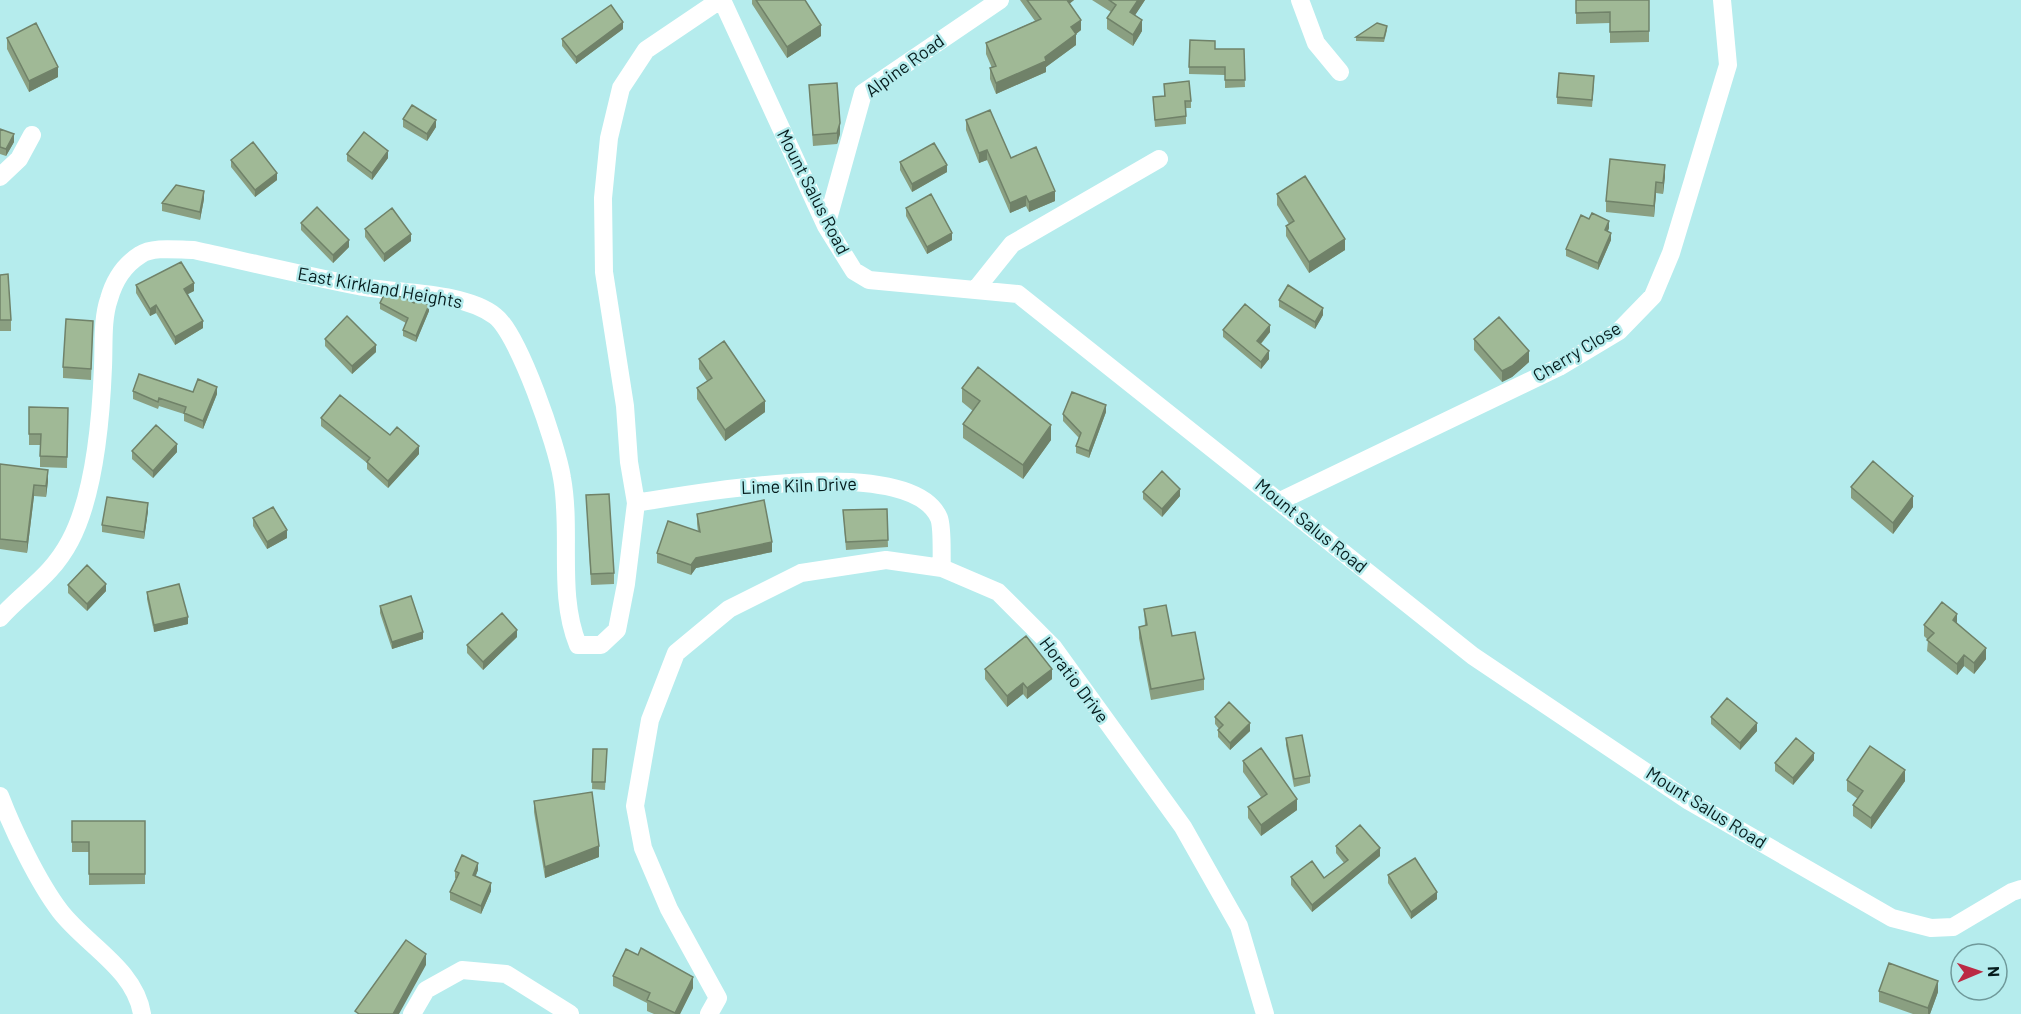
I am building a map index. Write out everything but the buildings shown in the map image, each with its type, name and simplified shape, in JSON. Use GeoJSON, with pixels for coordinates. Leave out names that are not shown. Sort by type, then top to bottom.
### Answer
{"type":"FeatureCollection","features":[{"type":"Feature","properties":{"kind":"street","name":"Mount Salus Road"},"geometry":{"type":"LineString","coordinates":[[721,0],[826,226],[854,271],[869,280],[1018,294],[1483,662],[1689,801],[1893,918],[1931,928],[1953,927],[2021,889]]}},
{"type":"Feature","properties":{"kind":"street","name":"East Kirkland Heights"},"geometry":{"type":"LineString","coordinates":[[0,618],[45,578],[71,540],[91,479],[102,398],[108,301],[115,281],[125,267],[141,253],[166,249],[194,250],[360,286],[462,301],[484,308],[497,317],[508,329],[538,400],[562,477],[567,515],[568,622],[578,645],[601,645],[617,630],[626,584],[636,503],[629,462],[625,406],[604,272],[603,198],[609,138],[621,88],[646,50],[721,0]]}},
{"type":"Feature","properties":{"kind":"street","name":"Alpine Road"},"geometry":{"type":"LineString","coordinates":[[826,226],[862,93],[1000,0]]}},
{"type":"Feature","properties":{"kind":"street"},"geometry":{"type":"LineString","coordinates":[[1300,0],[1316,43],[1340,72]]}},
{"type":"Feature","properties":{"kind":"street","name":"Cherry Close"},"geometry":{"type":"LineString","coordinates":[[1280,501],[1559,367],[1619,331],[1653,296],[1671,253],[1728,65],[1722,0]]}},
{"type":"Feature","properties":{"kind":"street"},"geometry":{"type":"LineString","coordinates":[[0,177],[19,159],[32,135]]}},
{"type":"Feature","properties":{"kind":"street"},"geometry":{"type":"LineString","coordinates":[[976,289],[1011,244],[1159,159]]}},
{"type":"Feature","properties":{"kind":"street","name":"Lime Kiln Drive"},"geometry":{"type":"LineString","coordinates":[[636,503],[775,483],[852,481],[902,491],[924,501],[939,518],[942,568]]}},
{"type":"Feature","properties":{"kind":"street","name":"Horatio Drive"},"geometry":{"type":"LineString","coordinates":[[709,1014],[718,998],[669,909],[647,858],[635,806],[650,720],[676,653],[729,609],[801,573],[886,560],[942,568],[998,592],[1053,647],[1184,827],[1239,926],[1265,1014]]}},
{"type":"Feature","properties":{"kind":"street"},"geometry":{"type":"LineString","coordinates":[[0,796],[11,825],[60,911],[134,987],[142,1014]]}},
{"type":"Feature","properties":{"kind":"street"},"geometry":{"type":"LineString","coordinates":[[412,1014],[426,990],[462,970],[506,974],[570,1014]]}}]}
